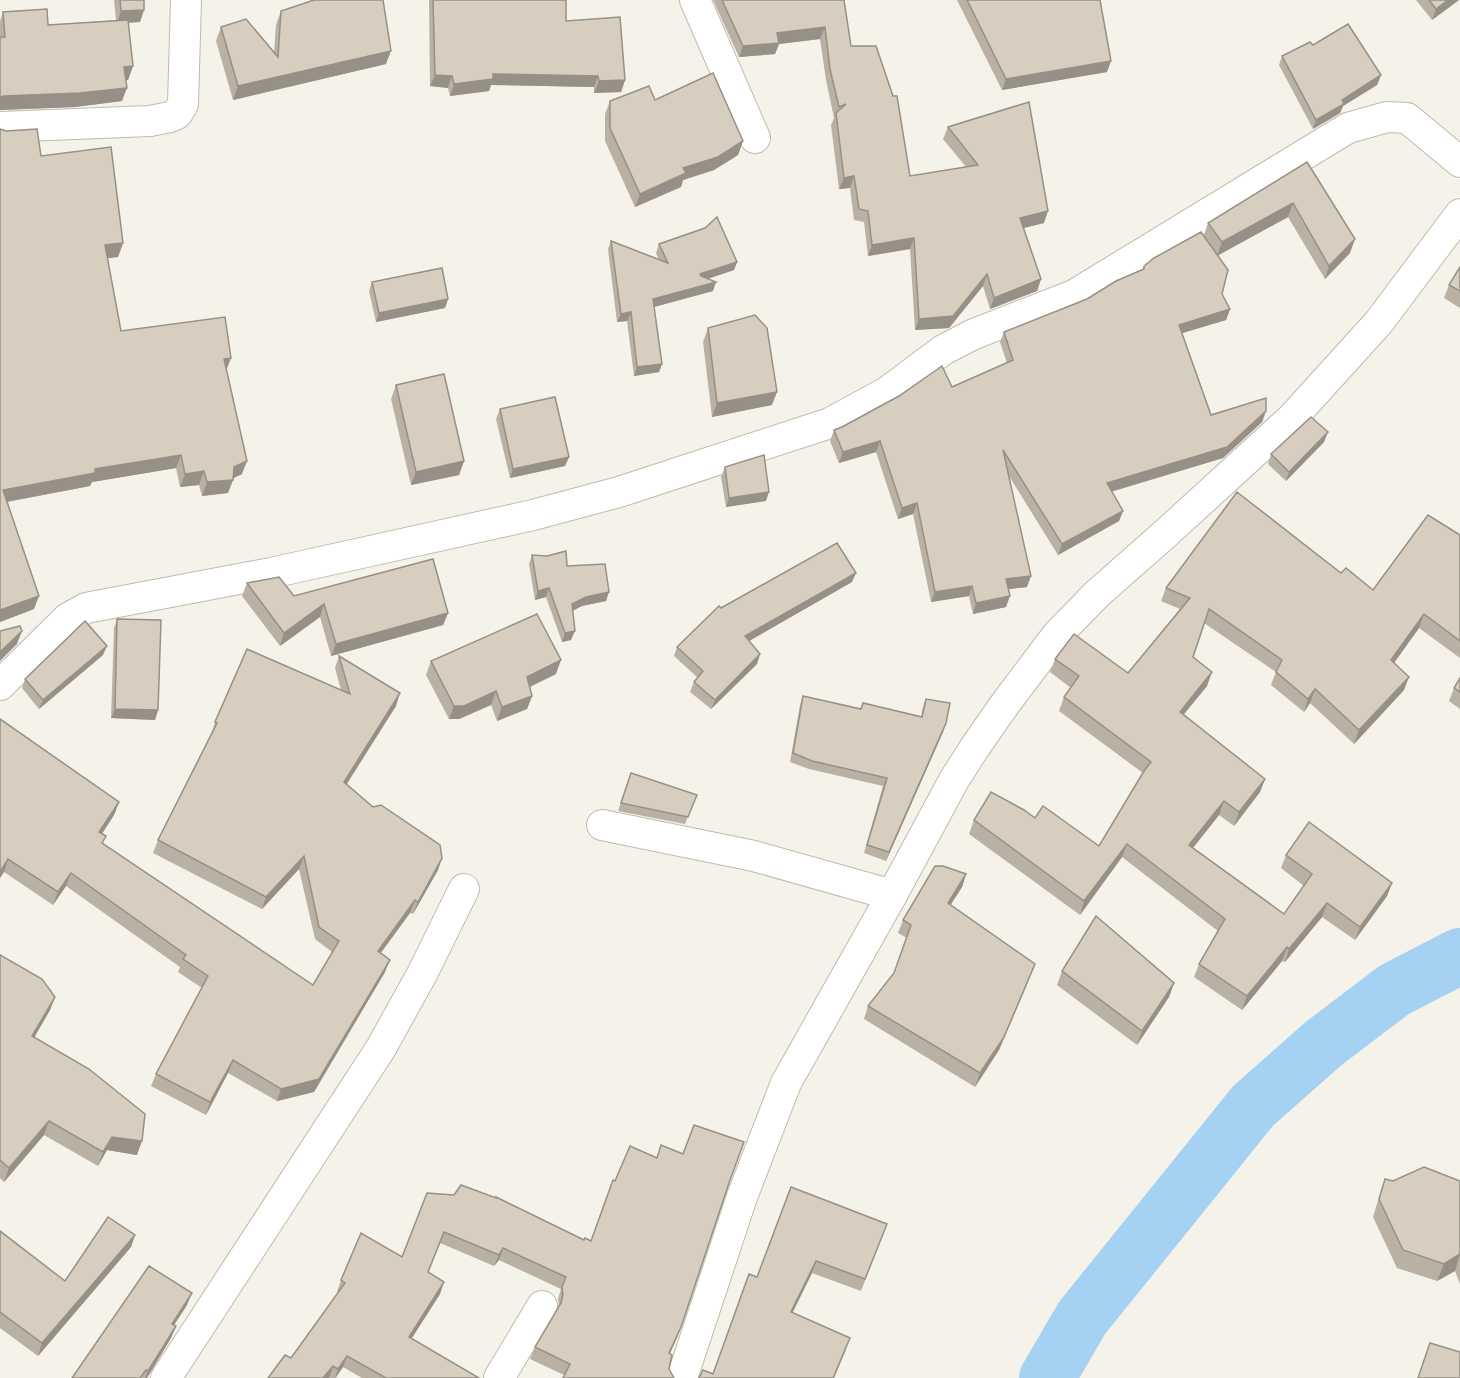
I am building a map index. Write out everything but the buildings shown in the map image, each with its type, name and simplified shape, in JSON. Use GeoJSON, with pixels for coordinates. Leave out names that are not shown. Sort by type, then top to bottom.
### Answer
{"type":"FeatureCollection","features":[{"type":"Feature","properties":{"kind":"street"},"geometry":{"type":"LineString","coordinates":[[0,127],[150,121],[177,114],[183,104],[186,0]]}},
{"type":"Feature","properties":{"kind":"street"},"geometry":{"type":"LineString","coordinates":[[695,0],[755,138]]}},
{"type":"Feature","properties":{"kind":"street"},"geometry":{"type":"LineString","coordinates":[[0,686],[68,618],[86,608],[282,570],[533,515],[620,492],[830,423],[887,392],[943,350],[974,334],[1074,295],[1348,128],[1387,117],[1407,118],[1460,162]]}},
{"type":"Feature","properties":{"kind":"street"},"geometry":{"type":"LineString","coordinates":[[682,1378],[742,1197],[786,1083],[969,755],[1058,635],[1097,594],[1292,418],[1379,322],[1460,214]]}},
{"type":"Feature","properties":{"kind":"street"},"geometry":{"type":"LineString","coordinates":[[602,825],[754,856],[892,895]]}},
{"type":"Feature","properties":{"kind":"street"},"geometry":{"type":"LineString","coordinates":[[166,1378],[381,1048],[422,974],[464,889]]}},
{"type":"Feature","properties":{"kind":"street"},"geometry":{"type":"LineString","coordinates":[[499,1378],[542,1306]]}},
{"type":"Feature","properties":{"kind":"waterway"},"geometry":{"type":"LineString","coordinates":[[1047,1378],[1082,1318],[1253,1106],[1323,1044],[1394,990],[1460,956]]}}]}
